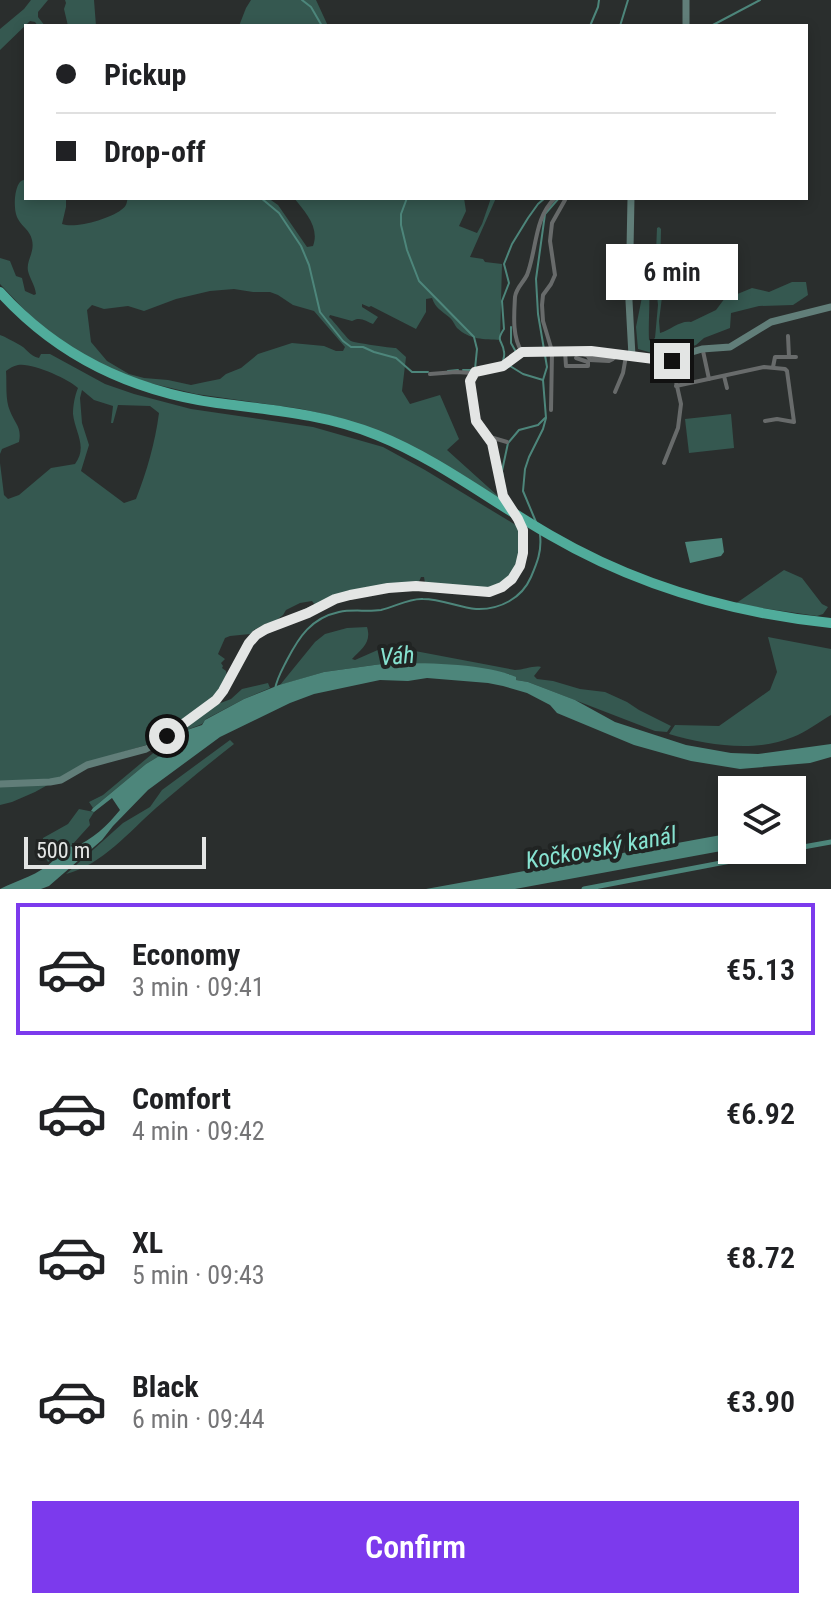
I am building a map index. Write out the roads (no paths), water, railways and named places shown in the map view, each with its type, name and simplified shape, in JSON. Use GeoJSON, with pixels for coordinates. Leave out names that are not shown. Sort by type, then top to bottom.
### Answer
{"type":"FeatureCollection","features":[{"type":"Feature","properties":{"kind":"highway"},"geometry":{"type":"LineString","coordinates":[[0,292],[53,341],[126,381],[190,398],[318,417],[356,427],[457,477],[593,561]]}},
{"type":"Feature","properties":{"kind":"highway"},"geometry":{"type":"LineString","coordinates":[[0,299],[26,325],[62,352],[96,373],[130,387],[189,403],[317,421],[395,445]]}},
{"type":"Feature","properties":{"kind":"highway"},"geometry":{"type":"LineString","coordinates":[[432,465],[525,527],[642,584],[718,608],[774,620],[831,626]]}},
{"type":"Feature","properties":{"kind":"main road"},"geometry":{"type":"LineString","coordinates":[[686,0],[686,24]]}},
{"type":"Feature","properties":{"kind":"main road"},"geometry":{"type":"LineString","coordinates":[[624,356],[629,301],[631,200]]}},
{"type":"Feature","properties":{"kind":"main road"},"geometry":{"type":"LineString","coordinates":[[0,784],[61,780],[87,765],[125,756],[156,744],[216,700],[256,635],[335,599],[398,587],[486,592],[505,585],[520,566],[524,537],[520,522],[503,496],[493,447],[476,421],[472,376],[503,366],[522,352],[565,351],[671,359],[702,349],[731,346],[771,322],[831,307]]}},
{"type":"Feature","properties":{"kind":"street"},"geometry":{"type":"LineString","coordinates":[[522,352],[514,335],[515,295],[527,273],[540,220],[553,200]]}},
{"type":"Feature","properties":{"kind":"street"},"geometry":{"type":"LineString","coordinates":[[551,410],[542,305],[543,295],[555,275],[550,241],[552,223],[565,200]]}},
{"type":"Feature","properties":{"kind":"street"},"geometry":{"type":"LineString","coordinates":[[788,336],[789,357]]}},
{"type":"Feature","properties":{"kind":"street"},"geometry":{"type":"LineString","coordinates":[[702,349],[709,379]]}},
{"type":"Feature","properties":{"kind":"street"},"geometry":{"type":"LineString","coordinates":[[565,351],[566,366],[588,366],[587,355]]}},
{"type":"Feature","properties":{"kind":"street"},"geometry":{"type":"LineString","coordinates":[[576,353],[576,365]]}},
{"type":"Feature","properties":{"kind":"street"},"geometry":{"type":"LineString","coordinates":[[615,392],[623,373],[624,356]]}},
{"type":"Feature","properties":{"kind":"street"},"geometry":{"type":"LineString","coordinates":[[773,367],[775,357],[796,357]]}},
{"type":"Feature","properties":{"kind":"street"},"geometry":{"type":"LineString","coordinates":[[654,359],[673,368]]}},
{"type":"Feature","properties":{"kind":"street"},"geometry":{"type":"LineString","coordinates":[[664,463],[678,428],[681,404],[671,359]]}},
{"type":"Feature","properties":{"kind":"street"},"geometry":{"type":"LineString","coordinates":[[676,386],[773,367],[787,371],[794,422],[777,419],[765,421]]}},
{"type":"Feature","properties":{"kind":"street"},"geometry":{"type":"LineString","coordinates":[[430,374],[461,372],[472,376]]}},
{"type":"Feature","properties":{"kind":"street"},"geometry":{"type":"LineString","coordinates":[[724,376],[727,388]]}},
{"type":"Feature","properties":{"kind":"street"},"geometry":{"type":"LineString","coordinates":[[487,436],[507,442]]}},
{"type":"Feature","properties":{"kind":"waterway"},"geometry":{"type":"LineString","coordinates":[[302,0],[311,7],[321,24]]}},
{"type":"Feature","properties":{"kind":"waterway"},"geometry":{"type":"LineString","coordinates":[[591,24],[599,0]]}},
{"type":"Feature","properties":{"kind":"waterway"},"geometry":{"type":"LineString","coordinates":[[621,24],[628,0]]}},
{"type":"Feature","properties":{"kind":"waterway"},"geometry":{"type":"LineString","coordinates":[[715,24],[760,0]]}},
{"type":"Feature","properties":{"kind":"waterway"},"geometry":{"type":"LineString","coordinates":[[263,200],[279,213],[301,246],[309,265],[320,312],[343,341],[351,347],[363,347],[396,358],[412,372],[428,372]]}},
{"type":"Feature","properties":{"kind":"waterway"},"geometry":{"type":"LineString","coordinates":[[406,200],[401,225],[419,281],[474,337],[477,349],[475,369]]}},
{"type":"Feature","properties":{"kind":"waterway"},"geometry":{"type":"LineString","coordinates":[[503,362],[500,339],[504,329],[502,301],[509,283],[504,264],[512,244],[543,200]]}},
{"type":"Feature","properties":{"kind":"waterway"},"geometry":{"type":"LineString","coordinates":[[536,522],[523,491],[525,469],[546,418],[543,380],[547,367],[536,279],[545,214],[557,200]]}},
{"type":"Feature","properties":{"kind":"waterway"},"geometry":{"type":"LineString","coordinates":[[511,327],[511,343],[516,352]]}},
{"type":"Feature","properties":{"kind":"waterway"},"geometry":{"type":"LineString","coordinates":[[505,368],[510,366],[543,380]]}},
{"type":"Feature","properties":{"kind":"waterway"},"geometry":{"type":"LineString","coordinates":[[448,371],[458,370]]}},
{"type":"Feature","properties":{"kind":"waterway"},"geometry":{"type":"LineString","coordinates":[[463,370],[473,370]]}},
{"type":"Feature","properties":{"kind":"waterway"},"geometry":{"type":"LineString","coordinates":[[504,486],[502,471],[508,443],[519,430],[538,425],[545,418]]}},
{"type":"Feature","properties":{"kind":"waterway"},"geometry":{"type":"LineString","coordinates":[[275,689],[301,636],[329,615],[344,611],[381,610],[418,599],[476,609],[502,605],[516,597],[527,584],[537,562],[540,535]]}},
{"type":"Feature","properties":{"kind":"waterway"},"geometry":{"type":"LineString","coordinates":[[162,745],[166,752]]}},
{"type":"Feature","properties":{"kind":"waterway"},"geometry":{"type":"LineString","coordinates":[[806,846],[831,842]]}},
{"type":"Feature","properties":{"kind":"waterway"},"geometry":{"type":"LineString","coordinates":[[584,889],[718,864]]}},
{"type":"Feature","properties":{"kind":"water label","name":"Váh"},"geometry":{"type":"Point","coordinates":[397,656]}},
{"type":"Feature","properties":{"kind":"water label","name":"Kočkovský kanál"},"geometry":{"type":"Point","coordinates":[601,848]}}]}
